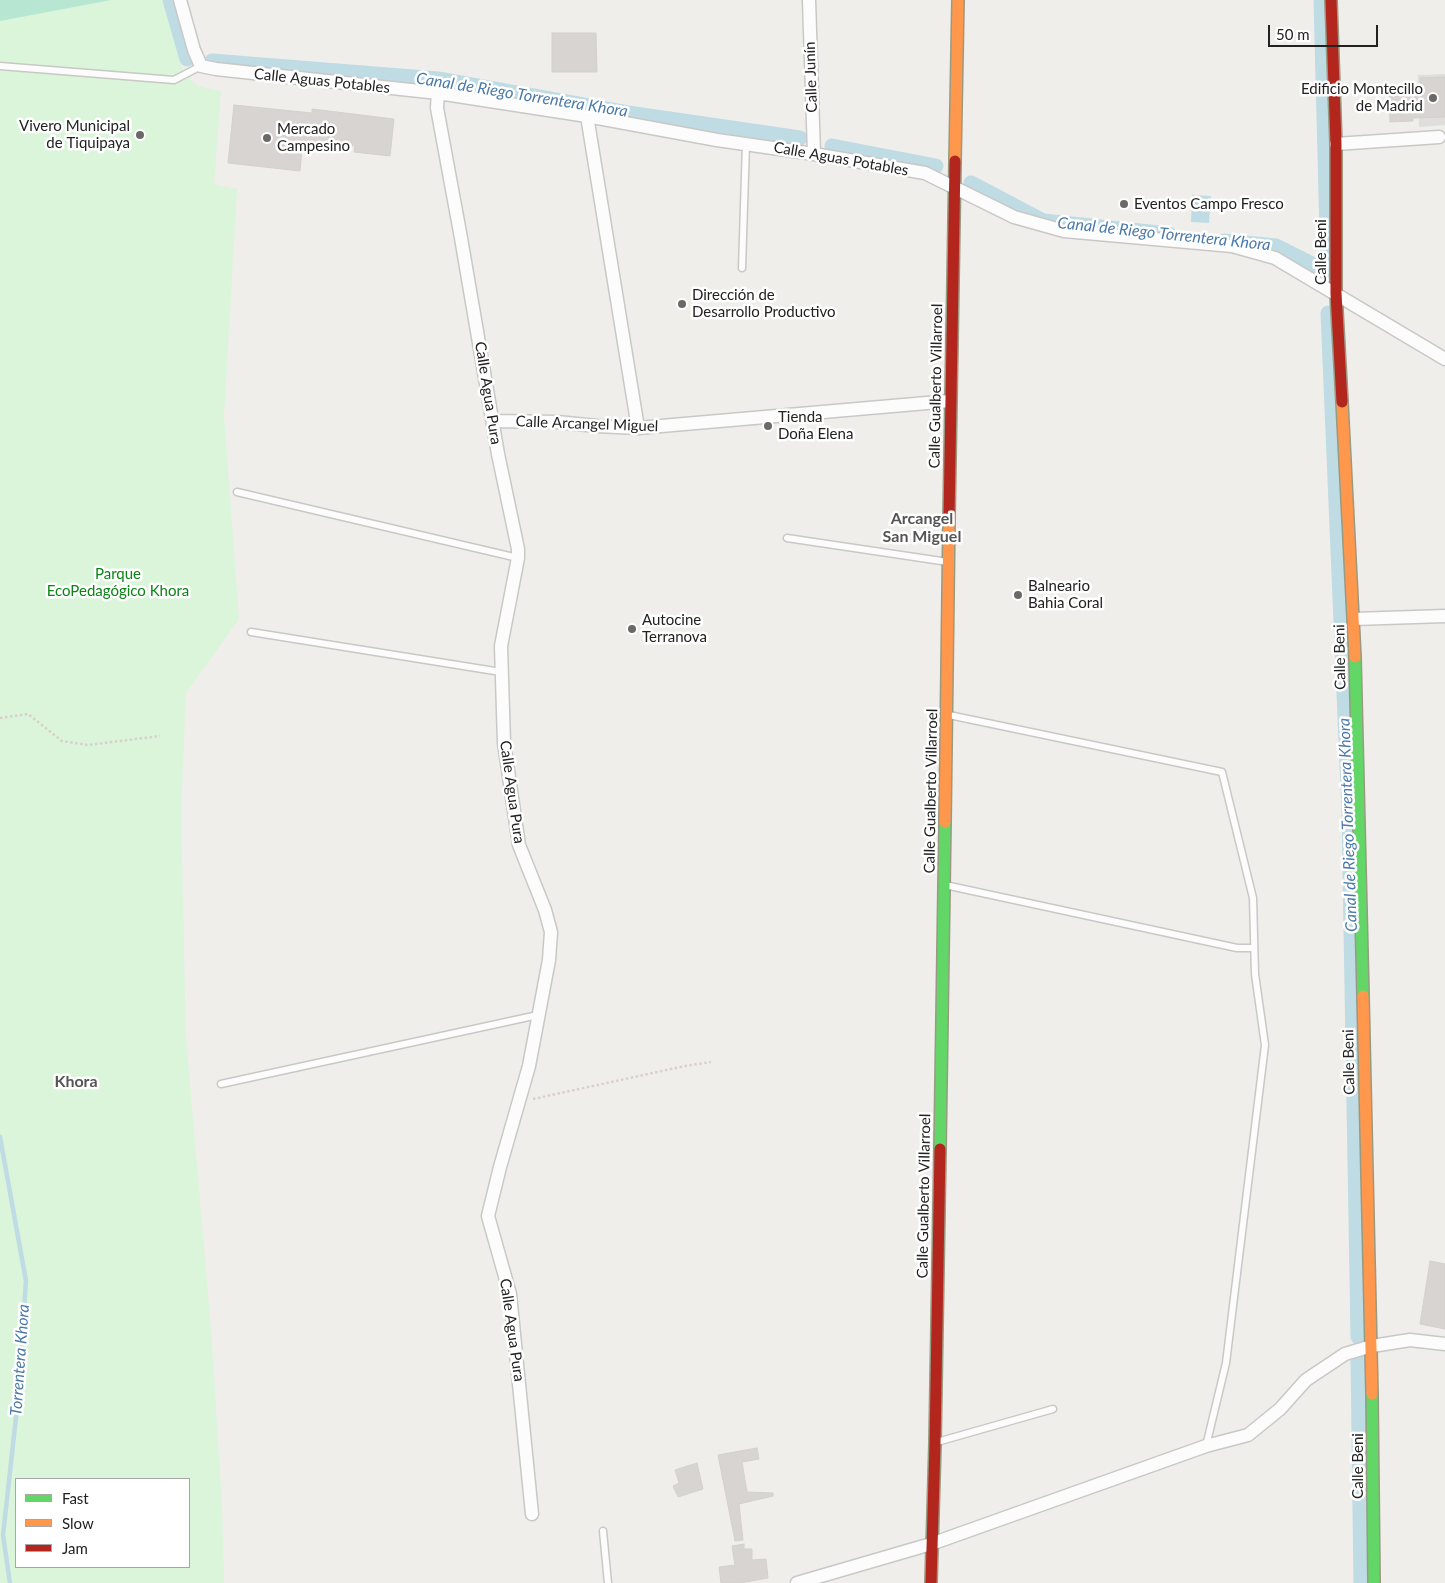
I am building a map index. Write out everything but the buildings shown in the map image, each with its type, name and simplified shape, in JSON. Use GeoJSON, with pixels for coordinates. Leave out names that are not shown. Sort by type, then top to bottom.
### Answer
{"type":"FeatureCollection","features":[{"type":"Feature","properties":{"kind":"street"},"geometry":{"type":"LineString","coordinates":[[180,0],[194,50],[201,66]]}},
{"type":"Feature","properties":{"kind":"street","name":"Calle Junín"},"geometry":{"type":"LineString","coordinates":[[809,0],[814,154]]}},
{"type":"Feature","properties":{"kind":"street","name":"Calle Gualberto Villarroel"},"geometry":{"type":"LineString","coordinates":[[931,1583],[935,1443],[947,714],[950,401],[958,0]]}},
{"type":"Feature","properties":{"kind":"street","name":"Calle Beni"},"geometry":{"type":"LineString","coordinates":[[1331,0],[1336,144],[1336,293],[1354,620],[1372,1346],[1374,1583]]}},
{"type":"Feature","properties":{"kind":"street","name":"Calle Aguas Potables"},"geometry":{"type":"LineString","coordinates":[[201,66],[216,70],[438,93],[814,154],[925,174],[1014,217],[1064,231],[1232,246],[1275,258],[1445,359]]}},
{"type":"Feature","properties":{"kind":"street","name":"Calle Agua Pura"},"geometry":{"type":"LineString","coordinates":[[438,93],[437,108],[518,558],[500,646],[504,743],[519,846],[545,910],[551,932],[549,960],[529,1066],[488,1216],[510,1294],[532,1514]]}},
{"type":"Feature","properties":{"kind":"street"},"geometry":{"type":"LineString","coordinates":[[587,116],[638,428]]}},
{"type":"Feature","properties":{"kind":"street"},"geometry":{"type":"LineString","coordinates":[[1336,144],[1439,138]]}},
{"type":"Feature","properties":{"kind":"street","name":"Calle Arcangel Miguel"},"geometry":{"type":"LineString","coordinates":[[493,421],[557,422],[638,428],[950,401]]}},
{"type":"Feature","properties":{"kind":"street"},"geometry":{"type":"LineString","coordinates":[[1354,620],[1445,616]]}},
{"type":"Feature","properties":{"kind":"street"},"geometry":{"type":"LineString","coordinates":[[797,1583],[931,1544],[1206,1446],[1248,1435],[1280,1409],[1306,1380],[1345,1354],[1372,1346],[1410,1340],[1445,1344]]}},
{"type":"Feature","properties":{"kind":"lane"},"geometry":{"type":"LineString","coordinates":[[0,66],[174,80],[201,66]]}},
{"type":"Feature","properties":{"kind":"lane"},"geometry":{"type":"LineString","coordinates":[[742,268],[746,144]]}},
{"type":"Feature","properties":{"kind":"lane"},"geometry":{"type":"LineString","coordinates":[[237,492],[518,558]]}},
{"type":"Feature","properties":{"kind":"lane"},"geometry":{"type":"LineString","coordinates":[[787,538],[949,562]]}},
{"type":"Feature","properties":{"kind":"lane"},"geometry":{"type":"LineString","coordinates":[[251,632],[501,672]]}},
{"type":"Feature","properties":{"kind":"lane"},"geometry":{"type":"LineString","coordinates":[[947,714],[1222,772],[1253,898],[1255,974],[1265,1045],[1226,1363],[1206,1446]]}},
{"type":"Feature","properties":{"kind":"lane"},"geometry":{"type":"LineString","coordinates":[[944,885],[1237,948],[1254,948]]}},
{"type":"Feature","properties":{"kind":"lane"},"geometry":{"type":"LineString","coordinates":[[221,1084],[539,1015]]}},
{"type":"Feature","properties":{"kind":"lane"},"geometry":{"type":"LineString","coordinates":[[935,1443],[1053,1409]]}},
{"type":"Feature","properties":{"kind":"lane"},"geometry":{"type":"LineString","coordinates":[[603,1532],[608,1583]]}},
{"type":"Feature","properties":{"kind":"path"},"geometry":{"type":"LineString","coordinates":[[0,718],[28,714],[62,741],[88,745],[160,736]]}},
{"type":"Feature","properties":{"kind":"path"},"geometry":{"type":"LineString","coordinates":[[519,1102],[710,1062]]}},
{"type":"Feature","properties":{"kind":"shaded area","name":"Edificio Montecillo de Madrid"},"geometry":{"type":"Polygon","coordinates":[[[1445,74],[1445,125],[1419,127],[1418,75],[1445,74]]]}},
{"type":"Feature","properties":{"kind":"green space","name":"Parque EcoPedagógico Khora"},"geometry":{"type":"Polygon","coordinates":[[[0,0],[163,0],[184,74],[198,86],[221,91],[214,184],[237,189],[224,416],[239,619],[186,693],[181,813],[186,1038],[211,1329],[222,1505],[224,1583],[0,1583],[0,0]]]}},
{"type":"Feature","properties":{"kind":"green space"},"geometry":{"type":"Polygon","coordinates":[[[0,0],[111,0],[0,21],[0,0]]]}},
{"type":"Feature","properties":{"kind":"water"},"geometry":{"type":"Polygon","coordinates":[[[1192,195],[1211,196],[1209,223],[1191,222],[1192,195]]]}},
{"type":"Feature","properties":{"kind":"waterway","name":"Canal de Riego Torrentera Khora"},"geometry":{"type":"LineString","coordinates":[[170,0],[187,59]]}},
{"type":"Feature","properties":{"kind":"waterway","name":"Canal de Riego Torrentera Khora"},"geometry":{"type":"LineString","coordinates":[[1224,241],[1276,246],[1328,272],[1321,0]]}},
{"type":"Feature","properties":{"kind":"waterway","name":"Canal de Riego Torrentera Khora"},"geometry":{"type":"LineString","coordinates":[[212,61],[438,79],[628,113],[800,138]]}},
{"type":"Feature","properties":{"kind":"waterway","name":"Canal de Riego Torrentera Khora"},"geometry":{"type":"LineString","coordinates":[[832,146],[936,166]]}},
{"type":"Feature","properties":{"kind":"waterway","name":"Canal de Riego Torrentera Khora"},"geometry":{"type":"LineString","coordinates":[[971,183],[1043,221],[1169,234]]}},
{"type":"Feature","properties":{"kind":"waterway","name":"Canal de Riego Torrentera Khora"},"geometry":{"type":"LineString","coordinates":[[1328,313],[1349,812],[1358,1337]]}},
{"type":"Feature","properties":{"kind":"waterway","name":"Torrentera Khora"},"geometry":{"type":"LineString","coordinates":[[0,1137],[26,1281],[17,1408],[3,1535],[10,1583]]}},
{"type":"Feature","properties":{"kind":"waterway","name":"Canal de Riego Torrentera Khora"},"geometry":{"type":"LineString","coordinates":[[1358,1361],[1361,1583]]}},
{"type":"Feature","properties":{"kind":"traffic: fast"},"geometry":{"type":"LineString","coordinates":[[1355,657],[1363,996]]}},
{"type":"Feature","properties":{"kind":"traffic: fast"},"geometry":{"type":"LineString","coordinates":[[940,1149],[945,822]]}},
{"type":"Feature","properties":{"kind":"traffic: fast"},"geometry":{"type":"LineString","coordinates":[[1372,1394],[1374,1583]]}},
{"type":"Feature","properties":{"kind":"traffic: slow"},"geometry":{"type":"LineString","coordinates":[[955,161],[958,0]]}},
{"type":"Feature","properties":{"kind":"traffic: slow"},"geometry":{"type":"LineString","coordinates":[[1342,402],[1355,657]]}},
{"type":"Feature","properties":{"kind":"traffic: slow"},"geometry":{"type":"LineString","coordinates":[[945,822],[949,518]]}},
{"type":"Feature","properties":{"kind":"traffic: slow"},"geometry":{"type":"LineString","coordinates":[[1363,996],[1372,1394]]}},
{"type":"Feature","properties":{"kind":"traffic: jam"},"geometry":{"type":"LineString","coordinates":[[1331,0],[1336,144],[1336,293],[1342,402]]}},
{"type":"Feature","properties":{"kind":"traffic: jam"},"geometry":{"type":"LineString","coordinates":[[949,518],[955,161]]}},
{"type":"Feature","properties":{"kind":"traffic: jam"},"geometry":{"type":"LineString","coordinates":[[931,1583],[940,1149]]}},
{"type":"Feature","properties":{"kind":"place","name":"Edificio Montecillo de Madrid"},"geometry":{"type":"Point","coordinates":[1433,98]}},
{"type":"Feature","properties":{"kind":"place","name":"Vivero Municipal de Tiquipaya"},"geometry":{"type":"Point","coordinates":[140,135]}},
{"type":"Feature","properties":{"kind":"place","name":"Mercado Campesino"},"geometry":{"type":"Point","coordinates":[267,138]}},
{"type":"Feature","properties":{"kind":"place","name":"Eventos Campo Fresco"},"geometry":{"type":"Point","coordinates":[1124,204]}},
{"type":"Feature","properties":{"kind":"place","name":"Dirección de Desarrollo Productivo"},"geometry":{"type":"Point","coordinates":[682,304]}},
{"type":"Feature","properties":{"kind":"place","name":"Tienda Doña Elena"},"geometry":{"type":"Point","coordinates":[768,426]}},
{"type":"Feature","properties":{"kind":"place","name":"Balneario Bahia Coral"},"geometry":{"type":"Point","coordinates":[1018,595]}},
{"type":"Feature","properties":{"kind":"place","name":"Autocine Terranova"},"geometry":{"type":"Point","coordinates":[632,629]}},
{"type":"Feature","properties":{"kind":"district","name":"Arcangel San Miguel"},"geometry":{"type":"Point","coordinates":[922,528]}},
{"type":"Feature","properties":{"kind":"district","name":"Khora"},"geometry":{"type":"Point","coordinates":[76,1082]}}]}
